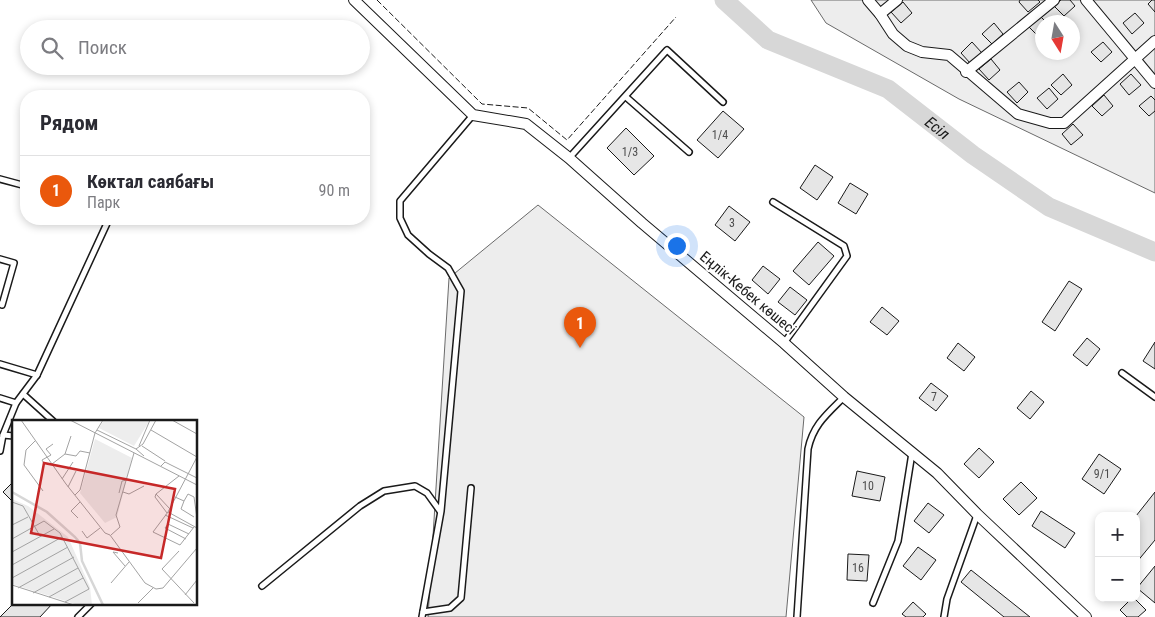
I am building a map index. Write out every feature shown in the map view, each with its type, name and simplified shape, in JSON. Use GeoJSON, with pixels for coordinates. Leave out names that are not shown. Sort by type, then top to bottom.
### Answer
{"type":"FeatureCollection","features":[{"type":"Feature","properties":{"kind":"street"},"geometry":{"type":"LineString","coordinates":[[354,0],[473,115]]}},
{"type":"Feature","properties":{"kind":"street"},"geometry":{"type":"LineString","coordinates":[[868,0],[893,34],[907,46],[922,52],[949,55],[966,72],[1018,114],[1050,123],[1064,123],[1155,41]]}},
{"type":"Feature","properties":{"kind":"street"},"geometry":{"type":"LineString","coordinates":[[880,14],[897,0]]}},
{"type":"Feature","properties":{"kind":"street"},"geometry":{"type":"LineString","coordinates":[[966,72],[1054,0]]}},
{"type":"Feature","properties":{"kind":"street"},"geometry":{"type":"LineString","coordinates":[[1086,0],[1155,83]]}},
{"type":"Feature","properties":{"kind":"street","name":"Еңлік-Кебек көшесі"},"geometry":{"type":"LineString","coordinates":[[473,115],[526,124],[569,158],[844,397],[937,473],[977,514],[1086,617]]}},
{"type":"Feature","properties":{"kind":"lane"},"geometry":{"type":"LineString","coordinates":[[569,158],[667,50],[723,102]]}},
{"type":"Feature","properties":{"kind":"lane"},"geometry":{"type":"LineString","coordinates":[[626,97],[689,152]]}},
{"type":"Feature","properties":{"kind":"lane"},"geometry":{"type":"LineString","coordinates":[[470,488],[462,598],[450,608],[422,615],[441,511],[461,291],[448,268],[428,254],[408,235],[400,218],[400,201],[473,115]]}},
{"type":"Feature","properties":{"kind":"lane"},"geometry":{"type":"LineString","coordinates":[[0,179],[20,184]]}},
{"type":"Feature","properties":{"kind":"lane"},"geometry":{"type":"LineString","coordinates":[[773,202],[844,246],[847,256],[784,343]]}},
{"type":"Feature","properties":{"kind":"lane"},"geometry":{"type":"LineString","coordinates":[[0,451],[16,404],[37,374],[106,225]]}},
{"type":"Feature","properties":{"kind":"lane"},"geometry":{"type":"LineString","coordinates":[[0,259],[14,263],[2,305],[0,304]]}},
{"type":"Feature","properties":{"kind":"lane"},"geometry":{"type":"LineString","coordinates":[[0,364],[37,374]]}},
{"type":"Feature","properties":{"kind":"lane"},"geometry":{"type":"LineString","coordinates":[[1122,373],[1155,397]]}},
{"type":"Feature","properties":{"kind":"lane"},"geometry":{"type":"LineString","coordinates":[[23,394],[52,420]]}},
{"type":"Feature","properties":{"kind":"lane"},"geometry":{"type":"LineString","coordinates":[[797,617],[808,449],[811,435],[821,420],[844,397]]}},
{"type":"Feature","properties":{"kind":"lane"},"geometry":{"type":"LineString","coordinates":[[0,398],[16,404]]}},
{"type":"Feature","properties":{"kind":"lane"},"geometry":{"type":"LineString","coordinates":[[4,435],[12,436]]}},
{"type":"Feature","properties":{"kind":"lane"},"geometry":{"type":"LineString","coordinates":[[873,603],[898,541],[912,452]]}},
{"type":"Feature","properties":{"kind":"lane"},"geometry":{"type":"LineString","coordinates":[[262,586],[360,506],[384,491],[415,486],[427,493],[441,511]]}},
{"type":"Feature","properties":{"kind":"lane"},"geometry":{"type":"LineString","coordinates":[[944,617],[947,599],[977,514]]}},
{"type":"Feature","properties":{"kind":"lane"},"geometry":{"type":"LineString","coordinates":[[78,617],[91,604]]}},
{"type":"Feature","properties":{"kind":"shaded area"},"geometry":{"type":"Polygon","coordinates":[[[811,0],[1155,0],[1155,193],[959,99],[826,23],[811,0]]]}},
{"type":"Feature","properties":{"kind":"shaded area"},"geometry":{"type":"Polygon","coordinates":[[[538,205],[804,417],[786,617],[428,617],[449,278],[538,205]]]}},
{"type":"Feature","properties":{"kind":"building"},"geometry":{"type":"Polygon","coordinates":[[[1020,0],[1038,0],[1040,2],[1028,12],[1019,2],[1020,0]]]}},
{"type":"Feature","properties":{"kind":"building"},"geometry":{"type":"Polygon","coordinates":[[[1061,0],[1070,0],[1075,6],[1063,15],[1054,6],[1061,0]]]}},
{"type":"Feature","properties":{"kind":"building"},"geometry":{"type":"Polygon","coordinates":[[[1155,0],[1155,12],[1148,4],[1155,0]]]}},
{"type":"Feature","properties":{"kind":"building"},"geometry":{"type":"Polygon","coordinates":[[[903,2],[912,13],[901,23],[891,12],[903,2]]]}},
{"type":"Feature","properties":{"kind":"building"},"geometry":{"type":"Polygon","coordinates":[[[1135,13],[1144,23],[1132,34],[1123,23],[1135,13]]]}},
{"type":"Feature","properties":{"kind":"building"},"geometry":{"type":"Polygon","coordinates":[[[1035,20],[1035,33],[1028,26],[1035,20]]]}},
{"type":"Feature","properties":{"kind":"building"},"geometry":{"type":"Polygon","coordinates":[[[994,23],[1003,34],[992,44],[982,34],[994,23]]]}},
{"type":"Feature","properties":{"kind":"building"},"geometry":{"type":"Polygon","coordinates":[[[972,42],[982,53],[970,63],[961,53],[972,42]]]}},
{"type":"Feature","properties":{"kind":"building"},"geometry":{"type":"Polygon","coordinates":[[[1103,42],[1112,52],[1101,62],[1091,52],[1103,42]]]}},
{"type":"Feature","properties":{"kind":"building"},"geometry":{"type":"Polygon","coordinates":[[[991,59],[1000,70],[989,80],[979,69],[991,59]]]}},
{"type":"Feature","properties":{"kind":"building"},"geometry":{"type":"Polygon","coordinates":[[[1063,74],[1072,85],[1061,95],[1051,85],[1063,74]]]}},
{"type":"Feature","properties":{"kind":"building"},"geometry":{"type":"Polygon","coordinates":[[[1131,74],[1141,85],[1129,95],[1120,84],[1131,74]]]}},
{"type":"Feature","properties":{"kind":"building"},"geometry":{"type":"Polygon","coordinates":[[[1019,82],[1028,92],[1017,103],[1007,92],[1019,82]]]}},
{"type":"Feature","properties":{"kind":"building"},"geometry":{"type":"Polygon","coordinates":[[[1049,88],[1058,99],[1047,109],[1037,98],[1049,88]]]}},
{"type":"Feature","properties":{"kind":"building"},"geometry":{"type":"Polygon","coordinates":[[[1104,95],[1113,106],[1102,116],[1092,106],[1104,95]]]}},
{"type":"Feature","properties":{"kind":"building"},"geometry":{"type":"Polygon","coordinates":[[[1151,96],[1155,100],[1155,111],[1149,116],[1139,106],[1151,96]]]}},
{"type":"Feature","properties":{"kind":"building"},"geometry":{"type":"Polygon","coordinates":[[[723,111],[744,129],[718,158],[697,140],[723,111]]]}},
{"type":"Feature","properties":{"kind":"building"},"geometry":{"type":"Polygon","coordinates":[[[1073,124],[1083,135],[1071,145],[1062,134],[1073,124]]]}},
{"type":"Feature","properties":{"kind":"building"},"geometry":{"type":"Polygon","coordinates":[[[626,128],[654,156],[634,175],[607,148],[626,128]]]}},
{"type":"Feature","properties":{"kind":"building"},"geometry":{"type":"Polygon","coordinates":[[[815,165],[833,177],[817,200],[800,188],[815,165]]]}},
{"type":"Feature","properties":{"kind":"building"},"geometry":{"type":"Polygon","coordinates":[[[850,183],[868,194],[856,214],[838,203],[850,183]]]}},
{"type":"Feature","properties":{"kind":"building"},"geometry":{"type":"Polygon","coordinates":[[[729,206],[750,222],[735,241],[715,225],[729,206]]]}},
{"type":"Feature","properties":{"kind":"building"},"geometry":{"type":"Polygon","coordinates":[[[818,242],[834,256],[809,285],[793,271],[818,242]]]}},
{"type":"Feature","properties":{"kind":"building"},"geometry":{"type":"Polygon","coordinates":[[[763,266],[780,279],[768,294],[752,280],[763,266]]]}},
{"type":"Feature","properties":{"kind":"building"},"geometry":{"type":"Polygon","coordinates":[[[1069,281],[1082,289],[1055,331],[1042,322],[1069,281]]]}},
{"type":"Feature","properties":{"kind":"building"},"geometry":{"type":"Polygon","coordinates":[[[790,287],[807,300],[795,315],[778,302],[790,287]]]}},
{"type":"Feature","properties":{"kind":"building"},"geometry":{"type":"Polygon","coordinates":[[[882,307],[899,321],[887,335],[870,322],[882,307]]]}},
{"type":"Feature","properties":{"kind":"building"},"geometry":{"type":"Polygon","coordinates":[[[1087,338],[1100,349],[1087,366],[1073,355],[1087,338]]]}},
{"type":"Feature","properties":{"kind":"building"},"geometry":{"type":"Polygon","coordinates":[[[1155,342],[1155,369],[1143,361],[1155,342]]]}},
{"type":"Feature","properties":{"kind":"building"},"geometry":{"type":"Polygon","coordinates":[[[958,343],[975,357],[964,371],[947,358],[958,343]]]}},
{"type":"Feature","properties":{"kind":"building"},"geometry":{"type":"Polygon","coordinates":[[[931,383],[948,396],[936,411],[919,398],[931,383]]]}},
{"type":"Feature","properties":{"kind":"building"},"geometry":{"type":"Polygon","coordinates":[[[1031,391],[1044,402],[1030,419],[1017,408],[1031,391]]]}},
{"type":"Feature","properties":{"kind":"building"},"geometry":{"type":"Polygon","coordinates":[[[979,448],[994,462],[979,478],[964,464],[979,448]]]}},
{"type":"Feature","properties":{"kind":"building"},"geometry":{"type":"Polygon","coordinates":[[[1099,454],[1121,469],[1104,494],[1082,479],[1099,454]]]}},
{"type":"Feature","properties":{"kind":"building"},"geometry":{"type":"Polygon","coordinates":[[[857,471],[885,477],[880,501],[852,496],[857,471]]]}},
{"type":"Feature","properties":{"kind":"building"},"geometry":{"type":"Polygon","coordinates":[[[1021,482],[1037,498],[1019,515],[1003,499],[1021,482]]]}},
{"type":"Feature","properties":{"kind":"building"},"geometry":{"type":"Polygon","coordinates":[[[12,483],[12,501],[3,492],[12,483]]]}},
{"type":"Feature","properties":{"kind":"building"},"geometry":{"type":"Polygon","coordinates":[[[1155,492],[1155,540],[1140,558],[1140,512],[1155,492]]]}},
{"type":"Feature","properties":{"kind":"building"},"geometry":{"type":"Polygon","coordinates":[[[928,503],[944,515],[929,533],[914,521],[928,503]]]}},
{"type":"Feature","properties":{"kind":"building"},"geometry":{"type":"Polygon","coordinates":[[[1041,511],[1075,533],[1065,548],[1032,526],[1041,511]]]}},
{"type":"Feature","properties":{"kind":"building"},"geometry":{"type":"Polygon","coordinates":[[[918,547],[936,560],[921,580],[903,566],[918,547]]]}},
{"type":"Feature","properties":{"kind":"building"},"geometry":{"type":"Polygon","coordinates":[[[848,554],[869,555],[867,581],[847,580],[848,554]]]}},
{"type":"Feature","properties":{"kind":"building"},"geometry":{"type":"Polygon","coordinates":[[[1155,566],[1155,603],[1140,590],[1140,584],[1155,566]]]}},
{"type":"Feature","properties":{"kind":"building"},"geometry":{"type":"Polygon","coordinates":[[[971,570],[1030,617],[1004,617],[961,582],[971,570]]]}},
{"type":"Feature","properties":{"kind":"building"},"geometry":{"type":"Polygon","coordinates":[[[913,602],[926,614],[923,617],[906,617],[902,614],[913,602]]]}},
{"type":"Feature","properties":{"kind":"building"},"geometry":{"type":"Polygon","coordinates":[[[1128,602],[1138,602],[1146,610],[1138,617],[1127,617],[1120,610],[1128,602]]]}},
{"type":"Feature","properties":{"kind":"building"},"geometry":{"type":"Polygon","coordinates":[[[13,604],[52,604],[40,617],[0,617],[13,604]]]}},
{"type":"Feature","properties":{"kind":"waterway","name":"Есіл"},"geometry":{"type":"LineString","coordinates":[[724,0],[768,40],[888,89],[973,155],[1049,207],[1155,252]]}},
{"type":"Feature","properties":{"kind":"fence"},"geometry":{"type":"LineString","coordinates":[[377,0],[482,104],[528,108],[567,140],[676,17]]}},
{"type":"Feature","properties":{"kind":"place","name":"Көктал саябағы"},"geometry":{"type":"Point","coordinates":[580,348]}}]}
